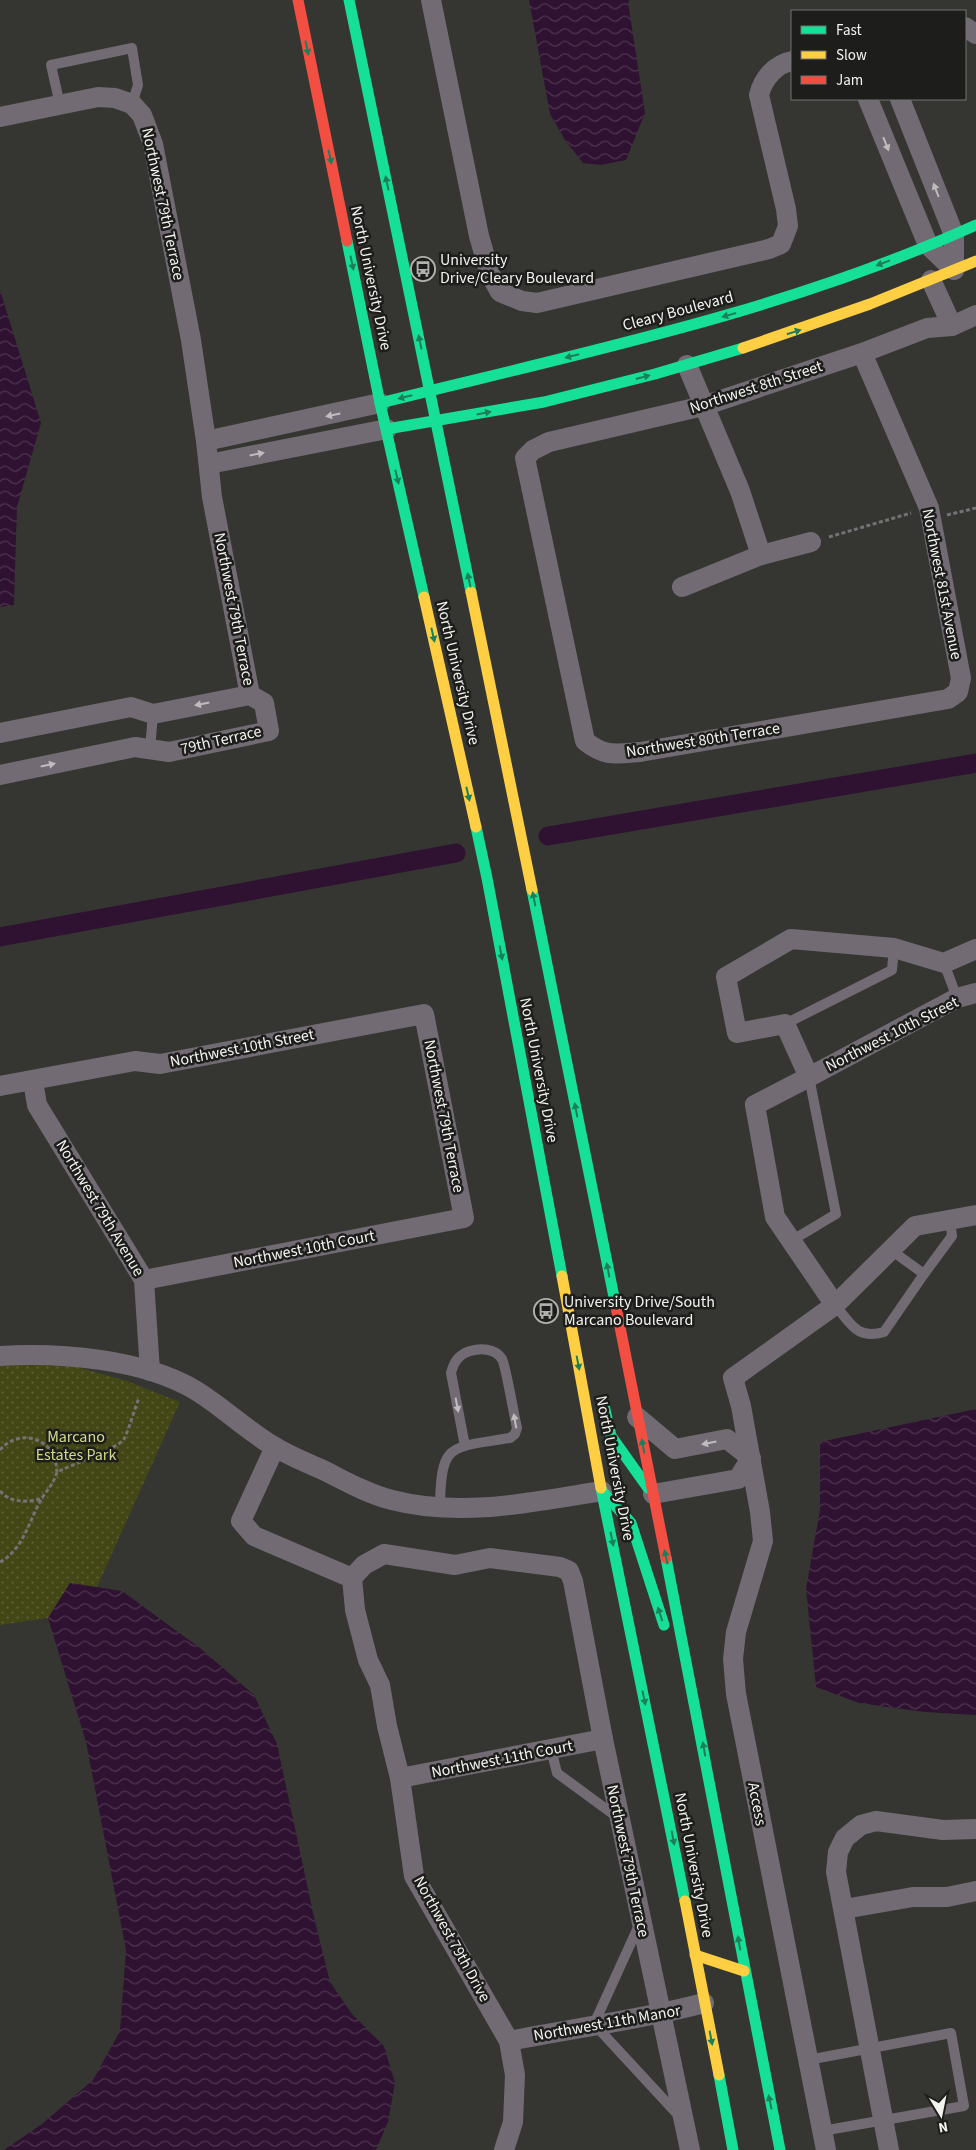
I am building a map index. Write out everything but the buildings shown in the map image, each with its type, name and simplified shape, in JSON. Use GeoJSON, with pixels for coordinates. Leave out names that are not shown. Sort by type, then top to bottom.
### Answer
{"type":"FeatureCollection","features":[{"type":"Feature","properties":{"kind":"main road","name":"North University Drive"},"geometry":{"type":"LineString","coordinates":[[298,0],[380,403],[487,878],[602,1491],[664,1790],[733,2150]]}},
{"type":"Feature","properties":{"kind":"main road","name":"North University Drive"},"geometry":{"type":"LineString","coordinates":[[349,0],[430,390],[696,1708],[744,1971],[780,2150]]}},
{"type":"Feature","properties":{"kind":"main road","name":"Cleary Boulevard"},"geometry":{"type":"LineString","coordinates":[[380,403],[659,334],[745,310],[834,282],[976,225]]}},
{"type":"Feature","properties":{"kind":"main road"},"geometry":{"type":"LineString","coordinates":[[387,429],[543,402],[687,365],[796,332],[976,261]]}},
{"type":"Feature","properties":{"kind":"main road"},"geometry":{"type":"LineString","coordinates":[[546,1194],[557,1201],[562,1209]]}},
{"type":"Feature","properties":{"kind":"main road"},"geometry":{"type":"LineString","coordinates":[[601,1390],[611,1436],[653,1494]]}},
{"type":"Feature","properties":{"kind":"main road"},"geometry":{"type":"LineString","coordinates":[[602,1491],[632,1523],[667,1636]]}},
{"type":"Feature","properties":{"kind":"main road"},"geometry":{"type":"LineString","coordinates":[[673,1655],[681,1680],[696,1708]]}},
{"type":"Feature","properties":{"kind":"main road"},"geometry":{"type":"LineString","coordinates":[[695,1955],[744,1971]]}},
{"type":"Feature","properties":{"kind":"street"},"geometry":{"type":"LineString","coordinates":[[431,0],[479,236],[490,274],[500,292],[522,301],[537,303],[769,249],[781,244],[788,226],[786,208],[759,95],[763,80],[784,62],[791,61]]}},
{"type":"Feature","properties":{"kind":"street"},"geometry":{"type":"LineString","coordinates":[[0,117],[98,97],[115,98],[132,104]]}},
{"type":"Feature","properties":{"kind":"street"},"geometry":{"type":"LineString","coordinates":[[868,100],[928,245],[954,270]]}},
{"type":"Feature","properties":{"kind":"street"},"geometry":{"type":"LineString","coordinates":[[900,100],[954,235],[954,270]]}},
{"type":"Feature","properties":{"kind":"street","name":"Northwest 79th Terrace"},"geometry":{"type":"LineString","coordinates":[[132,104],[142,115],[154,144],[191,340],[212,497],[250,695]]}},
{"type":"Feature","properties":{"kind":"street"},"geometry":{"type":"LineString","coordinates":[[931,280],[952,326]]}},
{"type":"Feature","properties":{"kind":"street","name":"Northwest 8th Street"},"geometry":{"type":"LineString","coordinates":[[533,450],[549,442],[703,406],[862,354],[927,328],[952,326],[976,315]]}},
{"type":"Feature","properties":{"kind":"street","name":"Northwest 81st Avenue"},"geometry":{"type":"LineString","coordinates":[[862,354],[930,513],[960,678]]}},
{"type":"Feature","properties":{"kind":"street"},"geometry":{"type":"LineString","coordinates":[[687,365],[740,491],[761,555]]}},
{"type":"Feature","properties":{"kind":"street"},"geometry":{"type":"LineString","coordinates":[[206,442],[380,403]]}},
{"type":"Feature","properties":{"kind":"street"},"geometry":{"type":"LineString","coordinates":[[209,464],[387,429]]}},
{"type":"Feature","properties":{"kind":"street","name":"Northwest 80th Terrace"},"geometry":{"type":"LineString","coordinates":[[533,450],[526,458],[585,741],[597,751],[615,754],[640,752],[948,699],[958,692],[960,678]]}},
{"type":"Feature","properties":{"kind":"street"},"geometry":{"type":"LineString","coordinates":[[682,587],[761,555],[811,542]]}},
{"type":"Feature","properties":{"kind":"street"},"geometry":{"type":"LineString","coordinates":[[0,733],[132,707],[152,714],[250,695]]}},
{"type":"Feature","properties":{"kind":"street","name":"79th Terrace"},"geometry":{"type":"LineString","coordinates":[[0,775],[135,747],[169,752],[268,731],[264,703],[250,695]]}},
{"type":"Feature","properties":{"kind":"street"},"geometry":{"type":"LineString","coordinates":[[976,948],[944,963],[894,948],[791,939],[726,977],[737,1033],[785,1024],[809,1077],[755,1105],[775,1217],[835,1305],[915,1226],[976,1215]]}},
{"type":"Feature","properties":{"kind":"street","name":"Northwest 10th Street"},"geometry":{"type":"LineString","coordinates":[[809,1077],[966,996]]}},
{"type":"Feature","properties":{"kind":"street","name":"Northwest 79th Terrace"},"geometry":{"type":"LineString","coordinates":[[424,1014],[464,1218]]}},
{"type":"Feature","properties":{"kind":"street","name":"Northwest 10th Street"},"geometry":{"type":"LineString","coordinates":[[0,1086],[136,1061],[160,1064],[424,1014]]}},
{"type":"Feature","properties":{"kind":"street","name":"Northwest 79th Avenue"},"geometry":{"type":"LineString","coordinates":[[33,1081],[38,1105],[144,1280],[150,1371]]}},
{"type":"Feature","properties":{"kind":"street","name":"Northwest 10th Court"},"geometry":{"type":"LineString","coordinates":[[144,1280],[464,1218]]}},
{"type":"Feature","properties":{"kind":"street","name":"Access"},"geometry":{"type":"LineString","coordinates":[[824,2141],[736,1694],[733,1659],[736,1632],[763,1541],[751,1458],[741,1406],[732,1378],[835,1305]]}},
{"type":"Feature","properties":{"kind":"street"},"geometry":{"type":"LineString","coordinates":[[0,1356],[31,1355],[80,1358],[150,1371],[195,1390],[275,1447],[364,1490],[390,1500],[440,1508],[489,1507],[602,1491]]}},
{"type":"Feature","properties":{"kind":"street"},"geometry":{"type":"LineString","coordinates":[[637,1417],[675,1449],[727,1439],[751,1458],[738,1479],[653,1494]]}},
{"type":"Feature","properties":{"kind":"street"},"geometry":{"type":"LineString","coordinates":[[275,1447],[241,1521],[254,1536],[352,1578]]}},
{"type":"Feature","properties":{"kind":"street","name":"Northwest 79th Terrace"},"geometry":{"type":"LineString","coordinates":[[352,1578],[364,1565],[384,1554],[455,1565],[490,1558],[560,1567],[569,1571],[573,1581],[603,1739],[690,2150]]}},
{"type":"Feature","properties":{"kind":"street","name":"Northwest 79th Drive"},"geometry":{"type":"LineString","coordinates":[[352,1578],[355,1610],[368,1660],[380,1685],[387,1726],[400,1778],[414,1876],[509,2041],[515,2075],[513,2122],[504,2150]]}},
{"type":"Feature","properties":{"kind":"street","name":"Northwest 11th Court"},"geometry":{"type":"LineString","coordinates":[[400,1778],[603,1739]]}},
{"type":"Feature","properties":{"kind":"street"},"geometry":{"type":"LineString","coordinates":[[889,2150],[836,1872],[838,1852],[845,1838],[861,1825],[876,1821],[943,1830],[976,1829]]}},
{"type":"Feature","properties":{"kind":"street"},"geometry":{"type":"LineString","coordinates":[[844,1909],[913,1897],[947,1897],[976,1891]]}},
{"type":"Feature","properties":{"kind":"street","name":"Northwest 11th Manor"},"geometry":{"type":"LineString","coordinates":[[509,2041],[594,2024],[660,2015],[704,2003]]}},
{"type":"Feature","properties":{"kind":"lane"},"geometry":{"type":"LineString","coordinates":[[60,105],[51,65],[132,48],[138,85],[132,104]]}},
{"type":"Feature","properties":{"kind":"lane"},"geometry":{"type":"LineString","coordinates":[[150,749],[152,714]]}},
{"type":"Feature","properties":{"kind":"lane"},"geometry":{"type":"LineString","coordinates":[[785,1024],[892,970],[894,948]]}},
{"type":"Feature","properties":{"kind":"lane"},"geometry":{"type":"LineString","coordinates":[[944,963],[966,996]]}},
{"type":"Feature","properties":{"kind":"lane"},"geometry":{"type":"LineString","coordinates":[[790,1241],[836,1214],[809,1077]]}},
{"type":"Feature","properties":{"kind":"lane"},"geometry":{"type":"LineString","coordinates":[[835,1305],[854,1328],[862,1334],[874,1335],[884,1332],[952,1236],[950,1220]]}},
{"type":"Feature","properties":{"kind":"lane"},"geometry":{"type":"LineString","coordinates":[[891,1250],[924,1274]]}},
{"type":"Feature","properties":{"kind":"lane"},"geometry":{"type":"LineString","coordinates":[[440,1508],[440,1477],[443,1464],[450,1454],[459,1447],[465,1446],[510,1438],[515,1434],[517,1428],[502,1359],[493,1351],[478,1348],[464,1353],[454,1362],[451,1373],[465,1446]]}},
{"type":"Feature","properties":{"kind":"lane"},"geometry":{"type":"LineString","coordinates":[[551,1749],[557,1772],[620,1819]]}},
{"type":"Feature","properties":{"kind":"lane"},"geometry":{"type":"LineString","coordinates":[[641,1920],[594,2024],[684,2122]]}},
{"type":"Feature","properties":{"kind":"lane"},"geometry":{"type":"LineString","coordinates":[[808,2060],[951,2033],[964,2106],[883,2120],[824,2141]]}},
{"type":"Feature","properties":{"kind":"path"},"geometry":{"type":"LineString","coordinates":[[811,542],[930,513],[976,508]]}},
{"type":"Feature","properties":{"kind":"path"},"geometry":{"type":"LineString","coordinates":[[57,1472],[97,1453],[110,1449],[123,1440],[139,1398]]}},
{"type":"Feature","properties":{"kind":"path"},"geometry":{"type":"LineString","coordinates":[[0,1450],[9,1442],[18,1438],[40,1440],[53,1453],[57,1472],[20,1543],[0,1562]]}},
{"type":"Feature","properties":{"kind":"path"},"geometry":{"type":"LineString","coordinates":[[0,1491],[16,1500],[35,1501],[43,1498]]}},
{"type":"Feature","properties":{"kind":"green space","name":"Marcano Estates Park"},"geometry":{"type":"Polygon","coordinates":[[[59,1362],[127,1381],[180,1402],[97,1587],[70,1583],[48,1618],[0,1625],[0,1366],[59,1362]]]}},
{"type":"Feature","properties":{"kind":"water"},"geometry":{"type":"Polygon","coordinates":[[[529,0],[630,0],[628,2],[645,113],[626,160],[601,165],[583,163],[565,140],[550,114],[529,0]]]}},
{"type":"Feature","properties":{"kind":"water"},"geometry":{"type":"Polygon","coordinates":[[[0,290],[41,423],[17,507],[14,605],[0,607],[0,290]]]}},
{"type":"Feature","properties":{"kind":"water"},"geometry":{"type":"Polygon","coordinates":[[[976,1409],[976,1715],[924,1712],[859,1703],[816,1687],[806,1589],[820,1510],[820,1442],[976,1409]]]}},
{"type":"Feature","properties":{"kind":"water"},"geometry":{"type":"Polygon","coordinates":[[[70,1583],[122,1591],[200,1648],[254,1695],[277,1744],[330,1982],[352,2014],[384,2046],[395,2083],[388,2122],[376,2150],[4,2150],[42,2124],[93,2080],[120,2031],[126,1950],[86,1742],[48,1618],[70,1583]]]}},
{"type":"Feature","properties":{"kind":"waterway"},"geometry":{"type":"LineString","coordinates":[[548,836],[976,763]]}},
{"type":"Feature","properties":{"kind":"waterway"},"geometry":{"type":"LineString","coordinates":[[0,937],[456,853]]}},
{"type":"Feature","properties":{"kind":"traffic: fast"},"geometry":{"type":"LineString","coordinates":[[349,0],[471,592]]}},
{"type":"Feature","properties":{"kind":"traffic: fast"},"geometry":{"type":"LineString","coordinates":[[380,403],[682,328],[757,306],[831,282],[904,255],[976,225]]}},
{"type":"Feature","properties":{"kind":"traffic: fast"},"geometry":{"type":"LineString","coordinates":[[347,241],[380,403],[424,597]]}},
{"type":"Feature","properties":{"kind":"traffic: fast"},"geometry":{"type":"LineString","coordinates":[[387,429],[544,402],[655,374],[743,348]]}},
{"type":"Feature","properties":{"kind":"traffic: fast"},"geometry":{"type":"LineString","coordinates":[[476,827],[562,1276]]}},
{"type":"Feature","properties":{"kind":"traffic: fast"},"geometry":{"type":"LineString","coordinates":[[532,890],[615,1302]]}},
{"type":"Feature","properties":{"kind":"traffic: fast"},"geometry":{"type":"LineString","coordinates":[[603,1401],[611,1436],[648,1488]]}},
{"type":"Feature","properties":{"kind":"traffic: fast"},"geometry":{"type":"LineString","coordinates":[[601,1488],[685,1901]]}},
{"type":"Feature","properties":{"kind":"traffic: fast"},"geometry":{"type":"LineString","coordinates":[[602,1491],[631,1523],[664,1625]]}},
{"type":"Feature","properties":{"kind":"traffic: fast"},"geometry":{"type":"LineString","coordinates":[[666,1558],[780,2150]]}},
{"type":"Feature","properties":{"kind":"traffic: fast"},"geometry":{"type":"LineString","coordinates":[[719,2075],[733,2150]]}},
{"type":"Feature","properties":{"kind":"traffic: slow"},"geometry":{"type":"LineString","coordinates":[[743,348],[870,304],[976,261]]}},
{"type":"Feature","properties":{"kind":"traffic: slow"},"geometry":{"type":"LineString","coordinates":[[471,592],[532,890]]}},
{"type":"Feature","properties":{"kind":"traffic: slow"},"geometry":{"type":"LineString","coordinates":[[424,597],[476,827]]}},
{"type":"Feature","properties":{"kind":"traffic: slow"},"geometry":{"type":"LineString","coordinates":[[562,1276],[601,1488]]}},
{"type":"Feature","properties":{"kind":"traffic: slow"},"geometry":{"type":"LineString","coordinates":[[685,1901],[719,2075]]}},
{"type":"Feature","properties":{"kind":"traffic: slow"},"geometry":{"type":"LineString","coordinates":[[695,1955],[744,1971]]}},
{"type":"Feature","properties":{"kind":"traffic: jam"},"geometry":{"type":"LineString","coordinates":[[298,0],[347,241]]}},
{"type":"Feature","properties":{"kind":"traffic: jam"},"geometry":{"type":"LineString","coordinates":[[615,1302],[666,1558]]}},
{"type":"Feature","properties":{"kind":"place","name":"University Drive/Cleary Boulevard"},"geometry":{"type":"Point","coordinates":[423,269]}},
{"type":"Feature","properties":{"kind":"place","name":"University Drive/South Marcano Boulevard"},"geometry":{"type":"Point","coordinates":[546,1311]}}]}
